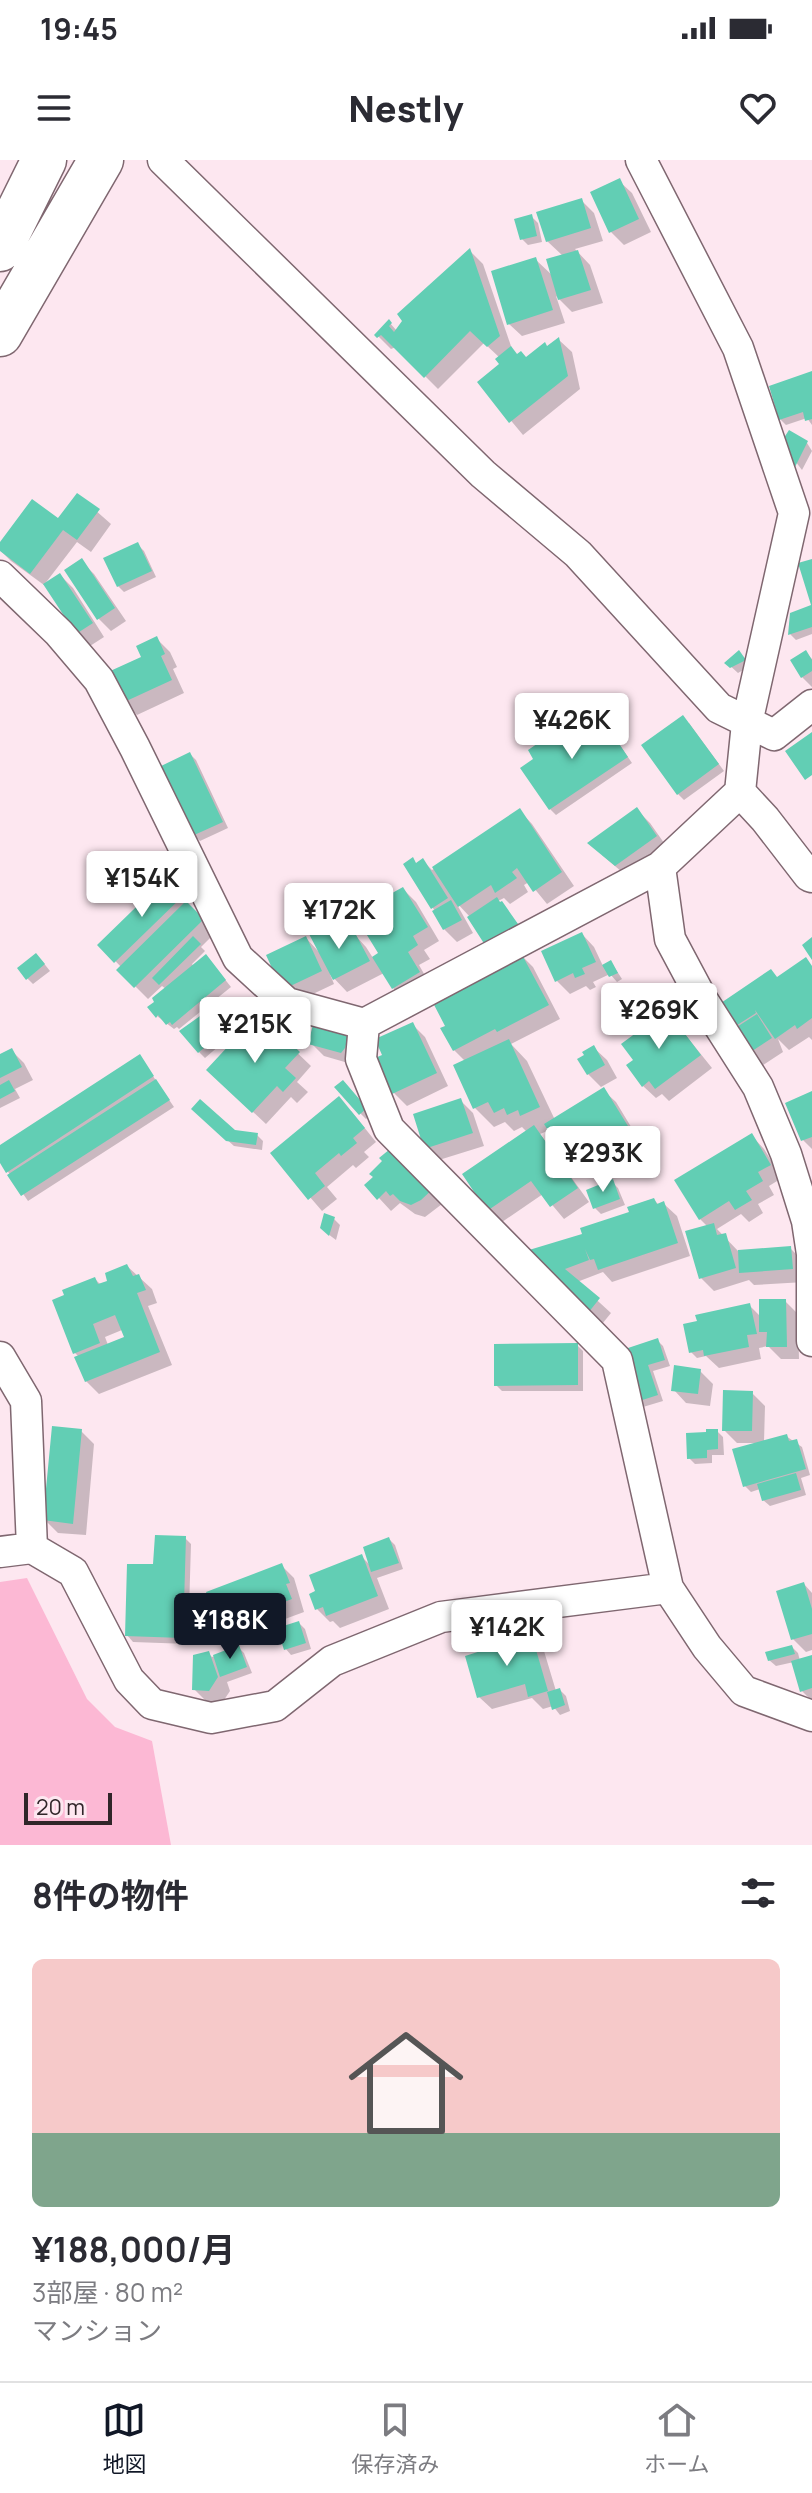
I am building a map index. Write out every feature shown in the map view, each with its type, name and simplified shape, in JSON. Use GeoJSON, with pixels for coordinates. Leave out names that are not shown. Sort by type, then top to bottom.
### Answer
{"type":"FeatureCollection","features":[{"type":"Feature","properties":{"kind":"highway"},"geometry":{"type":"LineString","coordinates":[[0,249],[44,160]]}},
{"type":"Feature","properties":{"kind":"highway"},"geometry":{"type":"LineString","coordinates":[[0,307],[73,160]]}},
{"type":"Feature","properties":{"kind":"highway"},"geometry":{"type":"LineString","coordinates":[[0,334],[101,160]]}},
{"type":"Feature","properties":{"kind":"street"},"geometry":{"type":"LineString","coordinates":[[163,160],[483,474],[578,554],[719,708],[774,735],[812,705]]}},
{"type":"Feature","properties":{"kind":"street"},"geometry":{"type":"LineString","coordinates":[[0,576],[59,633],[99,680],[238,958],[287,1003],[364,1024],[660,867],[740,792],[747,723],[803,511],[738,348],[641,160]]}},
{"type":"Feature","properties":{"kind":"street"},"geometry":{"type":"LineString","coordinates":[[740,792],[812,877]]}},
{"type":"Feature","properties":{"kind":"street"},"geometry":{"type":"LineString","coordinates":[[660,867],[670,939],[702,999],[758,1087],[786,1154],[807,1221],[812,1254],[812,1341]]}},
{"type":"Feature","properties":{"kind":"street"},"geometry":{"type":"LineString","coordinates":[[364,1024],[361,1059],[389,1129],[617,1360],[668,1588],[707,1647],[744,1691],[812,1716]]}},
{"type":"Feature","properties":{"kind":"street"},"geometry":{"type":"LineString","coordinates":[[0,1357],[26,1401],[32,1548]]}},
{"type":"Feature","properties":{"kind":"street"},"geometry":{"type":"LineString","coordinates":[[0,1552],[32,1548],[73,1572],[129,1680],[152,1704],[211,1718],[275,1706],[332,1661],[441,1617],[668,1588]]}},
{"type":"Feature","properties":{"kind":"shaded area"},"geometry":{"type":"Polygon","coordinates":[[[27,1578],[87,1699],[115,1727],[152,1741],[171,1845],[0,1845],[0,1582],[27,1578]]]}},
{"type":"Feature","properties":{"kind":"building"},"geometry":{"type":"Polygon","coordinates":[[[620,178],[639,219],[609,233],[590,192],[620,178]]]}},
{"type":"Feature","properties":{"kind":"building"},"geometry":{"type":"Polygon","coordinates":[[[582,198],[591,228],[546,242],[536,212],[582,198]]]}},
{"type":"Feature","properties":{"kind":"building"},"geometry":{"type":"Polygon","coordinates":[[[532,214],[537,236],[520,240],[514,219],[532,214]]]}},
{"type":"Feature","properties":{"kind":"building"},"geometry":{"type":"Polygon","coordinates":[[[470,248],[500,336],[487,347],[470,331],[424,378],[381,335],[377,338],[374,335],[389,319],[392,323],[389,326],[394,332],[402,321],[397,314],[470,248]]]}},
{"type":"Feature","properties":{"kind":"building"},"geometry":{"type":"Polygon","coordinates":[[[578,250],[591,290],[558,300],[546,259],[578,250]]]}},
{"type":"Feature","properties":{"kind":"building"},"geometry":{"type":"Polygon","coordinates":[[[536,257],[553,310],[507,325],[491,271],[536,257]]]}},
{"type":"Feature","properties":{"kind":"building"},"geometry":{"type":"Polygon","coordinates":[[[559,337],[568,376],[509,423],[477,382],[499,364],[495,359],[511,346],[517,354],[521,351],[526,357],[545,342],[547,346],[559,337]]]}},
{"type":"Feature","properties":{"kind":"building"},"geometry":{"type":"Polygon","coordinates":[[[812,371],[812,419],[805,421],[803,412],[779,420],[769,386],[812,371]]]}},
{"type":"Feature","properties":{"kind":"building"},"geometry":{"type":"Polygon","coordinates":[[[789,430],[808,441],[795,467],[780,444],[789,430]]]}},
{"type":"Feature","properties":{"kind":"building"},"geometry":{"type":"Polygon","coordinates":[[[77,493],[100,509],[77,540],[63,530],[30,574],[0,551],[0,542],[32,499],[58,518],[77,493]]]}},
{"type":"Feature","properties":{"kind":"building"},"geometry":{"type":"Polygon","coordinates":[[[138,542],[152,571],[117,587],[103,558],[138,542]]]}},
{"type":"Feature","properties":{"kind":"building"},"geometry":{"type":"Polygon","coordinates":[[[82,558],[115,608],[97,620],[64,570],[82,558]]]}},
{"type":"Feature","properties":{"kind":"building"},"geometry":{"type":"Polygon","coordinates":[[[812,559],[812,627],[788,635],[790,613],[811,605],[798,563],[812,559]]]}},
{"type":"Feature","properties":{"kind":"building"},"geometry":{"type":"Polygon","coordinates":[[[60,573],[93,623],[76,634],[43,584],[60,573]]]}},
{"type":"Feature","properties":{"kind":"building"},"geometry":{"type":"Polygon","coordinates":[[[157,636],[165,654],[161,656],[172,680],[122,703],[108,672],[141,657],[136,646],[157,636]]]}},
{"type":"Feature","properties":{"kind":"building"},"geometry":{"type":"Polygon","coordinates":[[[739,650],[746,660],[730,668],[724,663],[739,650]]]}},
{"type":"Feature","properties":{"kind":"building"},"geometry":{"type":"Polygon","coordinates":[[[806,650],[812,660],[812,671],[801,678],[790,660],[806,650]]]}},
{"type":"Feature","properties":{"kind":"building"},"geometry":{"type":"Polygon","coordinates":[[[683,715],[719,764],[677,795],[641,745],[683,715]]]}},
{"type":"Feature","properties":{"kind":"building"},"geometry":{"type":"Polygon","coordinates":[[[587,718],[593,726],[603,720],[628,757],[549,810],[520,768],[533,759],[528,750],[556,731],[560,737],[587,718]]]}},
{"type":"Feature","properties":{"kind":"building"},"geometry":{"type":"Polygon","coordinates":[[[812,732],[812,775],[805,780],[785,751],[812,732]]]}},
{"type":"Feature","properties":{"kind":"building"},"geometry":{"type":"Polygon","coordinates":[[[190,752],[223,822],[192,836],[159,767],[190,752]]]}},
{"type":"Feature","properties":{"kind":"building"},"geometry":{"type":"Polygon","coordinates":[[[637,807],[657,836],[615,866],[587,843],[637,807]]]}},
{"type":"Feature","properties":{"kind":"building"},"geometry":{"type":"Polygon","coordinates":[[[520,808],[562,872],[533,892],[517,868],[512,872],[517,878],[495,893],[491,885],[458,907],[432,867],[520,808]]]}},
{"type":"Feature","properties":{"kind":"building"},"geometry":{"type":"Polygon","coordinates":[[[413,857],[416,863],[423,858],[448,898],[431,909],[403,864],[413,857]]]}},
{"type":"Feature","properties":{"kind":"building"},"geometry":{"type":"Polygon","coordinates":[[[169,875],[186,893],[114,963],[97,945],[169,875]]]}},
{"type":"Feature","properties":{"kind":"building"},"geometry":{"type":"Polygon","coordinates":[[[377,883],[385,897],[403,887],[428,927],[413,936],[418,945],[408,952],[420,972],[392,989],[372,957],[378,953],[343,896],[354,889],[358,895],[377,883]]]}},
{"type":"Feature","properties":{"kind":"building"},"geometry":{"type":"Polygon","coordinates":[[[497,897],[518,924],[485,945],[467,917],[497,897]]]}},
{"type":"Feature","properties":{"kind":"building"},"geometry":{"type":"Polygon","coordinates":[[[451,900],[462,920],[443,930],[432,911],[451,900]]]}},
{"type":"Feature","properties":{"kind":"building"},"geometry":{"type":"Polygon","coordinates":[[[186,901],[204,919],[134,988],[116,970],[186,901]]]}},
{"type":"Feature","properties":{"kind":"building"},"geometry":{"type":"Polygon","coordinates":[[[330,923],[336,933],[343,929],[346,935],[354,931],[370,961],[333,980],[309,934],[330,923]]]}},
{"type":"Feature","properties":{"kind":"building"},"geometry":{"type":"Polygon","coordinates":[[[582,932],[596,962],[582,968],[585,974],[575,978],[573,973],[555,982],[541,951],[582,932]]]}},
{"type":"Feature","properties":{"kind":"building"},"geometry":{"type":"Polygon","coordinates":[[[193,936],[201,944],[159,985],[152,978],[193,936]]]}},
{"type":"Feature","properties":{"kind":"building"},"geometry":{"type":"Polygon","coordinates":[[[306,936],[322,971],[282,990],[266,955],[306,936]]]}},
{"type":"Feature","properties":{"kind":"building"},"geometry":{"type":"Polygon","coordinates":[[[812,937],[812,960],[802,945],[812,937]]]}},
{"type":"Feature","properties":{"kind":"building"},"geometry":{"type":"Polygon","coordinates":[[[520,951],[549,1005],[453,1051],[440,1028],[445,1026],[431,999],[520,951]]]}},
{"type":"Feature","properties":{"kind":"building"},"geometry":{"type":"Polygon","coordinates":[[[36,953],[45,964],[26,980],[17,968],[36,953]]]}},
{"type":"Feature","properties":{"kind":"building"},"geometry":{"type":"Polygon","coordinates":[[[206,954],[226,980],[172,1025],[170,1022],[166,1025],[147,1007],[154,1002],[152,998],[206,954]]]}},
{"type":"Feature","properties":{"kind":"building"},"geometry":{"type":"Polygon","coordinates":[[[806,957],[812,966],[812,1018],[775,1039],[755,1010],[756,1013],[728,1031],[712,1009],[771,969],[777,977],[806,957]]]}},
{"type":"Feature","properties":{"kind":"building"},"geometry":{"type":"Polygon","coordinates":[[[611,960],[618,973],[609,977],[602,965],[611,960]]]}},
{"type":"Feature","properties":{"kind":"building"},"geometry":{"type":"Polygon","coordinates":[[[214,1006],[230,1026],[198,1053],[179,1031],[214,1006]]]}},
{"type":"Feature","properties":{"kind":"building"},"geometry":{"type":"Polygon","coordinates":[[[667,1010],[701,1055],[655,1089],[649,1081],[642,1087],[626,1065],[633,1060],[621,1044],[667,1010]]]}},
{"type":"Feature","properties":{"kind":"building"},"geometry":{"type":"Polygon","coordinates":[[[757,1014],[772,1038],[746,1055],[729,1032],[757,1014]]]}},
{"type":"Feature","properties":{"kind":"building"},"geometry":{"type":"Polygon","coordinates":[[[264,1018],[300,1052],[285,1068],[296,1078],[283,1092],[277,1086],[252,1113],[206,1070],[245,1028],[250,1034],[264,1018]]]}},
{"type":"Feature","properties":{"kind":"building"},"geometry":{"type":"Polygon","coordinates":[[[314,1021],[350,1029],[341,1053],[308,1044],[314,1021]]]}},
{"type":"Feature","properties":{"kind":"building"},"geometry":{"type":"Polygon","coordinates":[[[413,1022],[437,1073],[392,1094],[375,1058],[382,1055],[375,1039],[413,1022]]]}},
{"type":"Feature","properties":{"kind":"building"},"geometry":{"type":"Polygon","coordinates":[[[509,1039],[540,1107],[520,1116],[518,1110],[507,1115],[504,1108],[494,1113],[488,1102],[473,1109],[453,1065],[509,1039]]]}},
{"type":"Feature","properties":{"kind":"building"},"geometry":{"type":"Polygon","coordinates":[[[594,1045],[605,1065],[587,1075],[577,1059],[594,1045]]]}},
{"type":"Feature","properties":{"kind":"building"},"geometry":{"type":"Polygon","coordinates":[[[12,1048],[22,1067],[0,1078],[0,1054],[12,1048]]]}},
{"type":"Feature","properties":{"kind":"building"},"geometry":{"type":"Polygon","coordinates":[[[140,1054],[154,1076],[6,1173],[0,1163],[0,1145],[140,1054]]]}},
{"type":"Feature","properties":{"kind":"building"},"geometry":{"type":"Polygon","coordinates":[[[156,1079],[170,1100],[21,1196],[7,1175],[156,1079]]]}},
{"type":"Feature","properties":{"kind":"building"},"geometry":{"type":"Polygon","coordinates":[[[9,1080],[15,1091],[0,1099],[0,1085],[9,1080]]]}},
{"type":"Feature","properties":{"kind":"building"},"geometry":{"type":"Polygon","coordinates":[[[343,1080],[367,1108],[359,1115],[334,1087],[343,1080]]]}},
{"type":"Feature","properties":{"kind":"building"},"geometry":{"type":"Polygon","coordinates":[[[604,1087],[631,1131],[611,1144],[604,1133],[587,1144],[593,1151],[570,1165],[544,1124],[604,1087]]]}},
{"type":"Feature","properties":{"kind":"building"},"geometry":{"type":"Polygon","coordinates":[[[812,1091],[812,1137],[801,1141],[785,1103],[812,1091]]]}},
{"type":"Feature","properties":{"kind":"building"},"geometry":{"type":"Polygon","coordinates":[[[339,1096],[365,1128],[353,1138],[357,1143],[315,1173],[325,1186],[308,1200],[270,1153],[339,1096]]]}},
{"type":"Feature","properties":{"kind":"building"},"geometry":{"type":"Polygon","coordinates":[[[461,1098],[473,1133],[424,1149],[413,1114],[461,1098]]]}},
{"type":"Feature","properties":{"kind":"building"},"geometry":{"type":"Polygon","coordinates":[[[200,1099],[235,1130],[258,1133],[256,1145],[226,1141],[191,1109],[200,1099]]]}},
{"type":"Feature","properties":{"kind":"building"},"geometry":{"type":"Polygon","coordinates":[[[534,1125],[578,1188],[550,1207],[531,1181],[487,1211],[462,1174],[534,1125]]]}},
{"type":"Feature","properties":{"kind":"building"},"geometry":{"type":"Polygon","coordinates":[[[752,1133],[771,1165],[758,1172],[763,1181],[746,1191],[752,1200],[735,1210],[729,1201],[699,1220],[674,1180],[752,1133]]]}},
{"type":"Feature","properties":{"kind":"building"},"geometry":{"type":"Polygon","coordinates":[[[395,1145],[435,1187],[411,1205],[393,1194],[390,1196],[386,1191],[377,1200],[364,1185],[373,1177],[369,1174],[382,1161],[379,1158],[395,1145]]]}},
{"type":"Feature","properties":{"kind":"building"},"geometry":{"type":"Polygon","coordinates":[[[613,1179],[620,1199],[593,1209],[586,1190],[613,1179]]]}},
{"type":"Feature","properties":{"kind":"building"},"geometry":{"type":"Polygon","coordinates":[[[654,1198],[657,1204],[664,1201],[678,1243],[598,1270],[585,1249],[589,1260],[565,1269],[600,1298],[584,1318],[529,1250],[582,1234],[580,1228],[629,1212],[627,1207],[654,1198]]]}},
{"type":"Feature","properties":{"kind":"building"},"geometry":{"type":"Polygon","coordinates":[[[324,1213],[335,1217],[329,1236],[320,1228],[324,1213]]]}},
{"type":"Feature","properties":{"kind":"building"},"geometry":{"type":"Polygon","coordinates":[[[714,1223],[717,1235],[726,1233],[736,1268],[699,1279],[685,1231],[714,1223]]]}},
{"type":"Feature","properties":{"kind":"building"},"geometry":{"type":"Polygon","coordinates":[[[791,1246],[793,1269],[739,1273],[738,1250],[791,1246]]]}},
{"type":"Feature","properties":{"kind":"building"},"geometry":{"type":"Polygon","coordinates":[[[127,1264],[133,1276],[139,1274],[146,1290],[137,1293],[160,1352],[85,1382],[74,1357],[124,1337],[115,1315],[93,1324],[100,1343],[73,1354],[52,1300],[64,1295],[62,1290],[95,1277],[98,1284],[107,1281],[105,1273],[127,1264]]]}},
{"type":"Feature","properties":{"kind":"building"},"geometry":{"type":"Polygon","coordinates":[[[759,1299],[786,1299],[787,1347],[766,1347],[767,1332],[759,1332],[759,1299]]]}},
{"type":"Feature","properties":{"kind":"building"},"geometry":{"type":"Polygon","coordinates":[[[750,1303],[757,1334],[747,1335],[749,1347],[704,1356],[703,1350],[689,1353],[683,1324],[697,1321],[695,1315],[750,1303]]]}},
{"type":"Feature","properties":{"kind":"building"},"geometry":{"type":"Polygon","coordinates":[[[658,1338],[665,1360],[648,1365],[658,1395],[636,1402],[619,1351],[658,1338]]]}},
{"type":"Feature","properties":{"kind":"building"},"geometry":{"type":"Polygon","coordinates":[[[578,1343],[578,1385],[494,1386],[494,1344],[578,1343]]]}},
{"type":"Feature","properties":{"kind":"building"},"geometry":{"type":"Polygon","coordinates":[[[674,1365],[701,1369],[698,1394],[671,1391],[674,1365]]]}},
{"type":"Feature","properties":{"kind":"building"},"geometry":{"type":"Polygon","coordinates":[[[723,1390],[753,1391],[752,1431],[722,1431],[723,1390]]]}},
{"type":"Feature","properties":{"kind":"building"},"geometry":{"type":"Polygon","coordinates":[[[52,1426],[82,1429],[73,1524],[43,1520],[52,1426]]]}},
{"type":"Feature","properties":{"kind":"building"},"geometry":{"type":"Polygon","coordinates":[[[706,1429],[718,1429],[718,1449],[707,1450],[707,1458],[687,1459],[686,1433],[706,1432],[706,1429]]]}},
{"type":"Feature","properties":{"kind":"building"},"geometry":{"type":"Polygon","coordinates":[[[787,1434],[789,1441],[797,1439],[806,1469],[743,1487],[732,1449],[787,1434]]]}},
{"type":"Feature","properties":{"kind":"building"},"geometry":{"type":"Polygon","coordinates":[[[796,1473],[801,1490],[762,1501],[757,1484],[796,1473]]]}},
{"type":"Feature","properties":{"kind":"building"},"geometry":{"type":"Polygon","coordinates":[[[155,1535],[186,1536],[183,1638],[125,1636],[127,1564],[153,1564],[155,1535]]]}},
{"type":"Feature","properties":{"kind":"building"},"geometry":{"type":"Polygon","coordinates":[[[389,1537],[399,1563],[371,1572],[363,1547],[389,1537]]]}},
{"type":"Feature","properties":{"kind":"building"},"geometry":{"type":"Polygon","coordinates":[[[362,1554],[378,1596],[326,1616],[323,1607],[315,1610],[309,1594],[315,1591],[309,1575],[362,1554]]]}},
{"type":"Feature","properties":{"kind":"building"},"geometry":{"type":"Polygon","coordinates":[[[282,1563],[292,1599],[219,1626],[206,1592],[282,1563]]]}},
{"type":"Feature","properties":{"kind":"building"},"geometry":{"type":"Polygon","coordinates":[[[804,1582],[812,1609],[812,1634],[791,1640],[776,1591],[804,1582]]]}},
{"type":"Feature","properties":{"kind":"building"},"geometry":{"type":"Polygon","coordinates":[[[299,1621],[306,1643],[284,1650],[277,1628],[299,1621]]]}},
{"type":"Feature","properties":{"kind":"building"},"geometry":{"type":"Polygon","coordinates":[[[532,1636],[548,1691],[528,1697],[525,1684],[477,1698],[465,1656],[484,1650],[482,1643],[499,1638],[501,1645],[532,1636]]]}},
{"type":"Feature","properties":{"kind":"building"},"geometry":{"type":"Polygon","coordinates":[[[239,1645],[247,1667],[220,1677],[213,1655],[239,1645]]]}},
{"type":"Feature","properties":{"kind":"building"},"geometry":{"type":"Polygon","coordinates":[[[792,1645],[795,1654],[768,1661],[765,1652],[792,1645]]]}},
{"type":"Feature","properties":{"kind":"building"},"geometry":{"type":"Polygon","coordinates":[[[209,1651],[218,1677],[209,1691],[192,1690],[193,1655],[209,1651]]]}},
{"type":"Feature","properties":{"kind":"building"},"geometry":{"type":"Polygon","coordinates":[[[812,1655],[812,1688],[800,1692],[791,1661],[812,1655]]]}},
{"type":"Feature","properties":{"kind":"building"},"geometry":{"type":"Polygon","coordinates":[[[560,1688],[565,1705],[552,1710],[547,1692],[560,1688]]]}}]}
